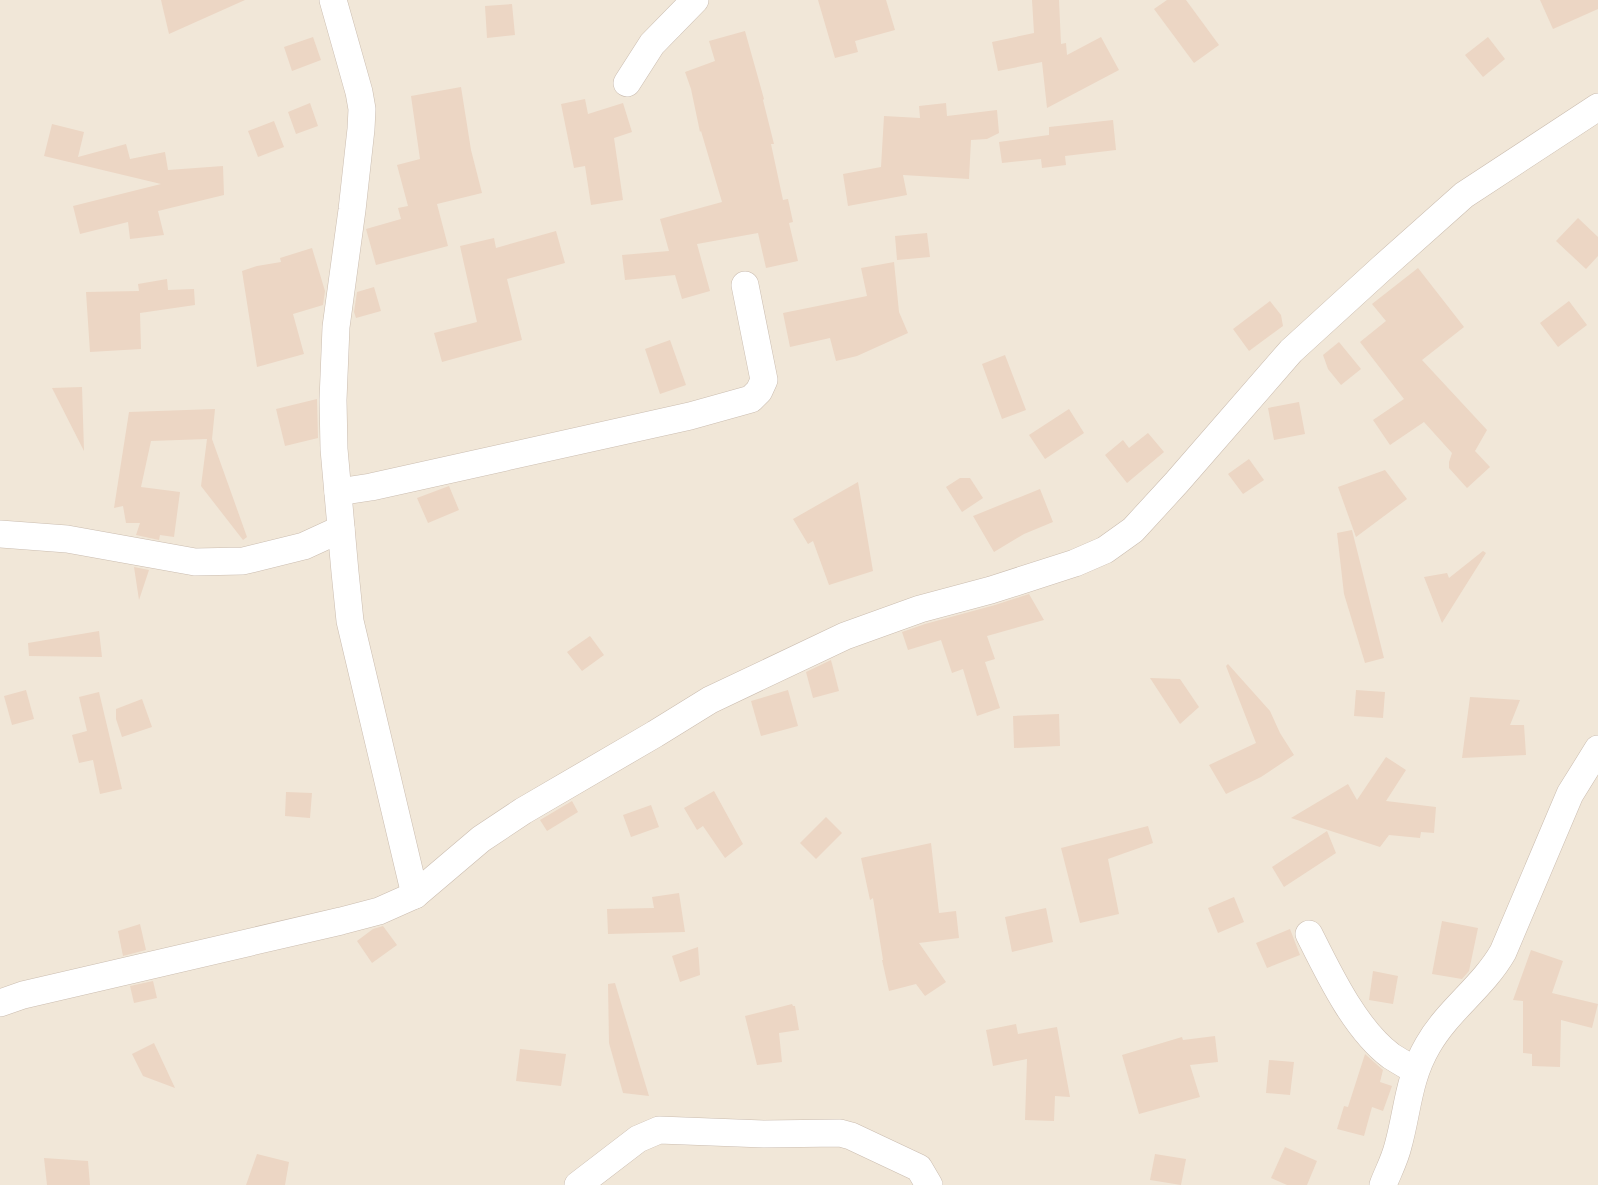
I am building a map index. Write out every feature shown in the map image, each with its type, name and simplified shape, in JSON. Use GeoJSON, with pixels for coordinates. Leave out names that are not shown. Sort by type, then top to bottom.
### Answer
{"type":"FeatureCollection","features":[{"type":"Feature","properties":{"kind":"street"},"geometry":{"type":"LineString","coordinates":[[333,0],[362,109],[352,210],[336,327],[333,400],[334,449],[341,529],[351,621],[415,895]]}},
{"type":"Feature","properties":{"kind":"street"},"geometry":{"type":"LineString","coordinates":[[627,83],[652,44],[695,0]]}},
{"type":"Feature","properties":{"kind":"street"},"geometry":{"type":"LineString","coordinates":[[0,1003],[23,995],[341,921],[379,910],[415,895],[481,839],[523,811],[710,700],[846,636],[920,609],[1033,577],[1105,550],[1133,530],[1291,351],[1382,268],[1464,195],[1598,107]]}},
{"type":"Feature","properties":{"kind":"street"},"geometry":{"type":"LineString","coordinates":[[338,492],[371,487],[679,418],[751,399],[759,391],[764,380],[745,285]]}},
{"type":"Feature","properties":{"kind":"street"},"geometry":{"type":"LineString","coordinates":[[0,534],[67,539],[195,562],[243,561],[304,546],[341,529]]}},
{"type":"Feature","properties":{"kind":"street"},"geometry":{"type":"LineString","coordinates":[[1383,1185],[1398,1147],[1415,1070],[1428,1044],[1448,1017],[1484,979],[1503,952],[1570,794],[1598,749]]}},
{"type":"Feature","properties":{"kind":"street"},"geometry":{"type":"LineString","coordinates":[[1309,934],[1330,975],[1372,1038],[1390,1055],[1415,1070]]}},
{"type":"Feature","properties":{"kind":"street"},"geometry":{"type":"LineString","coordinates":[[578,1185],[638,1139],[659,1130],[764,1134],[840,1133],[919,1168],[929,1185]]}},
{"type":"Feature","properties":{"kind":"shaded area"},"geometry":{"type":"Polygon","coordinates":[[[0,0],[1598,0],[1598,1185],[0,1185],[0,0]]]}},
{"type":"Feature","properties":{"kind":"building"},"geometry":{"type":"Polygon","coordinates":[[[161,0],[245,0],[169,34],[161,0]]]}},
{"type":"Feature","properties":{"kind":"building"},"geometry":{"type":"Polygon","coordinates":[[[818,0],[886,0],[895,30],[855,41],[858,52],[835,58],[818,0]]]}},
{"type":"Feature","properties":{"kind":"building"},"geometry":{"type":"Polygon","coordinates":[[[1032,0],[1059,0],[1061,44],[1066,43],[1067,55],[1101,37],[1119,70],[1047,108],[1042,62],[998,71],[992,42],[1034,33],[1032,0]]]}},
{"type":"Feature","properties":{"kind":"building"},"geometry":{"type":"Polygon","coordinates":[[[1167,0],[1186,0],[1219,45],[1194,63],[1154,9],[1167,0]]]}},
{"type":"Feature","properties":{"kind":"building"},"geometry":{"type":"Polygon","coordinates":[[[1540,0],[1598,0],[1598,9],[1553,29],[1540,0]]]}},
{"type":"Feature","properties":{"kind":"building"},"geometry":{"type":"Polygon","coordinates":[[[512,4],[515,35],[487,38],[485,6],[512,4]]]}},
{"type":"Feature","properties":{"kind":"building"},"geometry":{"type":"Polygon","coordinates":[[[745,31],[764,99],[783,200],[788,199],[793,222],[789,223],[798,261],[766,268],[758,233],[697,244],[710,291],[682,299],[675,275],[625,280],[622,255],[669,251],[660,219],[722,202],[700,132],[685,72],[715,61],[709,41],[745,31]]]}},
{"type":"Feature","properties":{"kind":"building"},"geometry":{"type":"Polygon","coordinates":[[[313,37],[321,60],[292,71],[284,47],[313,37]]]}},
{"type":"Feature","properties":{"kind":"building"},"geometry":{"type":"Polygon","coordinates":[[[1488,37],[1505,59],[1483,77],[1465,55],[1488,37]]]}},
{"type":"Feature","properties":{"kind":"building"},"geometry":{"type":"Polygon","coordinates":[[[461,87],[471,150],[482,193],[437,204],[448,246],[376,265],[366,229],[401,219],[398,208],[408,206],[397,165],[420,159],[411,96],[461,87]]]}},
{"type":"Feature","properties":{"kind":"building"},"geometry":{"type":"Polygon","coordinates":[[[585,99],[588,114],[623,103],[632,132],[614,138],[623,200],[591,205],[585,166],[574,168],[561,104],[585,99]]]}},
{"type":"Feature","properties":{"kind":"building"},"geometry":{"type":"Polygon","coordinates":[[[310,103],[318,126],[296,134],[288,112],[310,103]]]}},
{"type":"Feature","properties":{"kind":"building"},"geometry":{"type":"Polygon","coordinates":[[[946,103],[947,116],[997,110],[999,133],[987,139],[971,140],[969,179],[903,175],[907,195],[848,206],[843,174],[881,167],[884,116],[920,118],[919,106],[946,103]]]}},
{"type":"Feature","properties":{"kind":"building"},"geometry":{"type":"Polygon","coordinates":[[[1113,120],[1116,150],[1065,156],[1066,165],[1042,168],[1041,159],[1002,163],[999,142],[1049,135],[1049,127],[1113,120]]]}},
{"type":"Feature","properties":{"kind":"building"},"geometry":{"type":"Polygon","coordinates":[[[274,121],[284,147],[258,157],[248,131],[274,121]]]}},
{"type":"Feature","properties":{"kind":"building"},"geometry":{"type":"Polygon","coordinates":[[[52,124],[84,132],[78,157],[126,144],[130,159],[165,152],[168,170],[223,166],[224,195],[158,211],[164,235],[130,239],[128,222],[80,234],[73,206],[161,184],[44,156],[52,124]]]}},
{"type":"Feature","properties":{"kind":"building"},"geometry":{"type":"Polygon","coordinates":[[[1578,218],[1598,237],[1598,256],[1586,269],[1556,241],[1578,218]]]}},
{"type":"Feature","properties":{"kind":"building"},"geometry":{"type":"Polygon","coordinates":[[[556,231],[565,263],[507,279],[522,340],[442,362],[434,333],[477,322],[460,246],[494,238],[496,248],[556,231]]]}},
{"type":"Feature","properties":{"kind":"building"},"geometry":{"type":"Polygon","coordinates":[[[927,233],[930,257],[897,260],[895,236],[927,233]]]}},
{"type":"Feature","properties":{"kind":"building"},"geometry":{"type":"Polygon","coordinates":[[[312,248],[325,291],[323,305],[293,314],[304,354],[257,367],[242,271],[281,262],[280,258],[312,248]]]}},
{"type":"Feature","properties":{"kind":"building"},"geometry":{"type":"Polygon","coordinates":[[[894,262],[899,312],[908,333],[857,356],[836,361],[830,338],[790,347],[783,313],[867,296],[861,268],[894,262]]]}},
{"type":"Feature","properties":{"kind":"building"},"geometry":{"type":"Polygon","coordinates":[[[1418,268],[1464,327],[1422,360],[1487,430],[1475,451],[1490,467],[1467,488],[1449,468],[1452,453],[1424,422],[1390,445],[1373,420],[1404,399],[1360,342],[1386,321],[1372,304],[1418,268]]]}},
{"type":"Feature","properties":{"kind":"building"},"geometry":{"type":"Polygon","coordinates":[[[167,279],[168,290],[194,289],[195,305],[140,313],[141,349],[90,352],[86,292],[139,291],[138,284],[167,279]]]}},
{"type":"Feature","properties":{"kind":"building"},"geometry":{"type":"Polygon","coordinates":[[[374,287],[381,311],[356,318],[354,312],[357,292],[374,287]]]}},
{"type":"Feature","properties":{"kind":"building"},"geometry":{"type":"Polygon","coordinates":[[[1270,301],[1281,315],[1283,326],[1249,351],[1233,329],[1270,301]]]}},
{"type":"Feature","properties":{"kind":"building"},"geometry":{"type":"Polygon","coordinates":[[[1569,301],[1587,325],[1558,347],[1540,323],[1569,301]]]}},
{"type":"Feature","properties":{"kind":"building"},"geometry":{"type":"Polygon","coordinates":[[[670,340],[686,385],[660,394],[645,349],[670,340]]]}},
{"type":"Feature","properties":{"kind":"building"},"geometry":{"type":"Polygon","coordinates":[[[1339,342],[1361,369],[1341,385],[1328,369],[1323,355],[1339,342]]]}},
{"type":"Feature","properties":{"kind":"building"},"geometry":{"type":"Polygon","coordinates":[[[1005,355],[1026,410],[1002,419],[982,364],[1005,355]]]}},
{"type":"Feature","properties":{"kind":"building"},"geometry":{"type":"Polygon","coordinates":[[[82,387],[84,451],[52,388],[82,387]]]}},
{"type":"Feature","properties":{"kind":"building"},"geometry":{"type":"Polygon","coordinates":[[[317,399],[318,438],[285,446],[276,409],[317,399]]]}},
{"type":"Feature","properties":{"kind":"building"},"geometry":{"type":"Polygon","coordinates":[[[1299,402],[1305,434],[1274,440],[1268,408],[1299,402]]]}},
{"type":"Feature","properties":{"kind":"building"},"geometry":{"type":"Polygon","coordinates":[[[215,409],[212,439],[247,537],[243,540],[201,486],[207,439],[151,441],[141,487],[180,492],[174,537],[160,535],[159,540],[136,535],[140,523],[126,523],[123,506],[114,508],[129,412],[215,409]]]}},
{"type":"Feature","properties":{"kind":"building"},"geometry":{"type":"Polygon","coordinates":[[[1069,409],[1084,433],[1045,459],[1029,435],[1069,409]]]}},
{"type":"Feature","properties":{"kind":"building"},"geometry":{"type":"Polygon","coordinates":[[[1148,433],[1164,452],[1127,483],[1105,455],[1123,440],[1129,448],[1148,433]]]}},
{"type":"Feature","properties":{"kind":"building"},"geometry":{"type":"Polygon","coordinates":[[[1249,459],[1264,480],[1243,494],[1228,474],[1249,459]]]}},
{"type":"Feature","properties":{"kind":"building"},"geometry":{"type":"Polygon","coordinates":[[[1385,470],[1407,499],[1356,537],[1338,487],[1385,470]]]}},
{"type":"Feature","properties":{"kind":"building"},"geometry":{"type":"Polygon","coordinates":[[[960,478],[970,478],[983,498],[962,512],[946,487],[960,478]]]}},
{"type":"Feature","properties":{"kind":"building"},"geometry":{"type":"Polygon","coordinates":[[[858,482],[873,571],[829,585],[813,541],[808,544],[793,519],[858,482]]]}},
{"type":"Feature","properties":{"kind":"building"},"geometry":{"type":"Polygon","coordinates":[[[449,486],[459,510],[428,523],[417,498],[449,486]]]}},
{"type":"Feature","properties":{"kind":"building"},"geometry":{"type":"Polygon","coordinates":[[[1040,489],[1053,522],[1024,534],[994,552],[973,516],[1040,489]]]}},
{"type":"Feature","properties":{"kind":"building"},"geometry":{"type":"Polygon","coordinates":[[[1352,530],[1384,658],[1365,663],[1344,594],[1337,533],[1352,530]]]}},
{"type":"Feature","properties":{"kind":"building"},"geometry":{"type":"Polygon","coordinates":[[[1483,551],[1486,553],[1442,623],[1424,577],[1447,573],[1449,578],[1483,551]]]}},
{"type":"Feature","properties":{"kind":"building"},"geometry":{"type":"Polygon","coordinates":[[[134,567],[149,570],[139,600],[134,567]]]}},
{"type":"Feature","properties":{"kind":"building"},"geometry":{"type":"Polygon","coordinates":[[[1029,594],[1044,620],[987,636],[995,659],[985,662],[1000,708],[977,716],[963,669],[952,673],[941,640],[908,650],[902,632],[1029,594]]]}},
{"type":"Feature","properties":{"kind":"building"},"geometry":{"type":"Polygon","coordinates":[[[99,631],[102,657],[29,656],[28,643],[99,631]]]}},
{"type":"Feature","properties":{"kind":"building"},"geometry":{"type":"Polygon","coordinates":[[[590,636],[604,655],[582,671],[567,652],[590,636]]]}},
{"type":"Feature","properties":{"kind":"building"},"geometry":{"type":"Polygon","coordinates":[[[831,660],[839,691],[813,698],[806,672],[831,660]]]}},
{"type":"Feature","properties":{"kind":"building"},"geometry":{"type":"Polygon","coordinates":[[[1228,664],[1270,711],[1294,755],[1261,777],[1226,794],[1209,765],[1256,743],[1226,666],[1228,664]]]}},
{"type":"Feature","properties":{"kind":"building"},"geometry":{"type":"Polygon","coordinates":[[[1150,678],[1180,679],[1199,707],[1180,724],[1150,678]]]}},
{"type":"Feature","properties":{"kind":"building"},"geometry":{"type":"Polygon","coordinates":[[[26,690],[34,719],[12,725],[4,696],[26,690]]]}},
{"type":"Feature","properties":{"kind":"building"},"geometry":{"type":"Polygon","coordinates":[[[788,690],[798,726],[761,736],[751,701],[788,690]]]}},
{"type":"Feature","properties":{"kind":"building"},"geometry":{"type":"Polygon","coordinates":[[[1356,690],[1385,692],[1383,718],[1354,716],[1356,690]]]}},
{"type":"Feature","properties":{"kind":"building"},"geometry":{"type":"Polygon","coordinates":[[[99,692],[122,789],[100,794],[93,760],[79,763],[72,735],[87,731],[79,697],[99,692]]]}},
{"type":"Feature","properties":{"kind":"building"},"geometry":{"type":"Polygon","coordinates":[[[1470,697],[1520,700],[1510,725],[1524,725],[1526,755],[1462,758],[1470,697]]]}},
{"type":"Feature","properties":{"kind":"building"},"geometry":{"type":"Polygon","coordinates":[[[142,699],[152,727],[122,737],[116,719],[116,709],[142,699]]]}},
{"type":"Feature","properties":{"kind":"building"},"geometry":{"type":"Polygon","coordinates":[[[1059,714],[1060,746],[1014,748],[1013,716],[1059,714]]]}},
{"type":"Feature","properties":{"kind":"building"},"geometry":{"type":"Polygon","coordinates":[[[1386,757],[1406,770],[1386,801],[1436,807],[1434,833],[1421,832],[1420,838],[1389,835],[1380,847],[1291,818],[1348,784],[1357,800],[1386,757]]]}},
{"type":"Feature","properties":{"kind":"building"},"geometry":{"type":"Polygon","coordinates":[[[714,791],[743,844],[725,858],[703,826],[697,830],[684,808],[714,791]]]}},
{"type":"Feature","properties":{"kind":"building"},"geometry":{"type":"Polygon","coordinates":[[[286,792],[312,793],[310,818],[285,816],[286,792]]]}},
{"type":"Feature","properties":{"kind":"building"},"geometry":{"type":"Polygon","coordinates":[[[572,801],[578,812],[547,831],[540,820],[572,801]]]}},
{"type":"Feature","properties":{"kind":"building"},"geometry":{"type":"Polygon","coordinates":[[[651,805],[659,827],[631,837],[623,815],[651,805]]]}},
{"type":"Feature","properties":{"kind":"building"},"geometry":{"type":"Polygon","coordinates":[[[826,817],[842,833],[816,859],[800,843],[826,817]]]}},
{"type":"Feature","properties":{"kind":"building"},"geometry":{"type":"Polygon","coordinates":[[[1148,826],[1153,843],[1108,859],[1119,914],[1080,923],[1061,848],[1148,826]]]}},
{"type":"Feature","properties":{"kind":"building"},"geometry":{"type":"Polygon","coordinates":[[[1327,831],[1336,853],[1284,887],[1272,867],[1327,831]]]}},
{"type":"Feature","properties":{"kind":"building"},"geometry":{"type":"Polygon","coordinates":[[[931,843],[939,913],[956,911],[959,938],[919,943],[946,982],[925,996],[916,984],[889,991],[873,898],[870,900],[861,858],[931,843]]]}},
{"type":"Feature","properties":{"kind":"building"},"geometry":{"type":"Polygon","coordinates":[[[679,893],[685,932],[608,934],[607,909],[654,908],[652,897],[679,893]]]}},
{"type":"Feature","properties":{"kind":"building"},"geometry":{"type":"Polygon","coordinates":[[[1234,897],[1244,922],[1218,933],[1208,908],[1234,897]]]}},
{"type":"Feature","properties":{"kind":"building"},"geometry":{"type":"Polygon","coordinates":[[[1046,908],[1053,942],[1012,952],[1005,917],[1046,908]]]}},
{"type":"Feature","properties":{"kind":"building"},"geometry":{"type":"Polygon","coordinates":[[[1442,921],[1478,928],[1469,971],[1462,979],[1432,974],[1442,921]]]}},
{"type":"Feature","properties":{"kind":"building"},"geometry":{"type":"Polygon","coordinates":[[[140,924],[146,950],[123,956],[118,931],[140,924]]]}},
{"type":"Feature","properties":{"kind":"building"},"geometry":{"type":"Polygon","coordinates":[[[383,926],[397,945],[372,963],[357,941],[373,929],[383,926]]]}},
{"type":"Feature","properties":{"kind":"building"},"geometry":{"type":"Polygon","coordinates":[[[1290,929],[1300,955],[1267,968],[1256,943],[1290,929]]]}},
{"type":"Feature","properties":{"kind":"building"},"geometry":{"type":"Polygon","coordinates":[[[698,947],[700,975],[680,982],[672,956],[698,947]]]}},
{"type":"Feature","properties":{"kind":"building"},"geometry":{"type":"Polygon","coordinates":[[[1531,950],[1563,961],[1552,993],[1598,1004],[1592,1028],[1561,1020],[1560,1067],[1532,1066],[1532,1054],[1523,1053],[1523,1001],[1513,1000],[1531,950]]]}},
{"type":"Feature","properties":{"kind":"building"},"geometry":{"type":"Polygon","coordinates":[[[1373,971],[1398,976],[1393,1004],[1369,1000],[1373,971]]]}},
{"type":"Feature","properties":{"kind":"building"},"geometry":{"type":"Polygon","coordinates":[[[153,981],[157,998],[134,1003],[130,986],[153,981]]]}},
{"type":"Feature","properties":{"kind":"building"},"geometry":{"type":"Polygon","coordinates":[[[615,983],[649,1096],[623,1093],[609,1043],[608,984],[615,983]]]}},
{"type":"Feature","properties":{"kind":"building"},"geometry":{"type":"Polygon","coordinates":[[[792,1004],[795,1006],[799,1030],[779,1033],[782,1062],[757,1065],[745,1016],[792,1004]]]}},
{"type":"Feature","properties":{"kind":"building"},"geometry":{"type":"Polygon","coordinates":[[[1016,1024],[1018,1034],[1057,1027],[1070,1097],[1055,1096],[1054,1121],[1025,1120],[1027,1059],[993,1066],[986,1030],[1016,1024]]]}},
{"type":"Feature","properties":{"kind":"building"},"geometry":{"type":"Polygon","coordinates":[[[1215,1036],[1218,1062],[1190,1065],[1200,1097],[1139,1114],[1122,1055],[1182,1037],[1183,1040],[1215,1036]]]}},
{"type":"Feature","properties":{"kind":"building"},"geometry":{"type":"Polygon","coordinates":[[[154,1043],[175,1088],[143,1076],[132,1054],[154,1043]]]}},
{"type":"Feature","properties":{"kind":"building"},"geometry":{"type":"Polygon","coordinates":[[[520,1049],[566,1054],[561,1086],[516,1081],[520,1049]]]}},
{"type":"Feature","properties":{"kind":"building"},"geometry":{"type":"Polygon","coordinates":[[[1365,1054],[1383,1070],[1380,1082],[1392,1086],[1383,1111],[1372,1107],[1364,1136],[1337,1129],[1344,1106],[1348,1107],[1365,1054]]]}},
{"type":"Feature","properties":{"kind":"building"},"geometry":{"type":"Polygon","coordinates":[[[1269,1060],[1294,1062],[1290,1095],[1266,1093],[1269,1060]]]}},
{"type":"Feature","properties":{"kind":"building"},"geometry":{"type":"Polygon","coordinates":[[[1285,1147],[1317,1161],[1307,1185],[1287,1185],[1271,1178],[1285,1147]]]}},
{"type":"Feature","properties":{"kind":"building"},"geometry":{"type":"Polygon","coordinates":[[[257,1154],[289,1162],[285,1185],[246,1185],[257,1154]]]}},
{"type":"Feature","properties":{"kind":"building"},"geometry":{"type":"Polygon","coordinates":[[[1155,1154],[1186,1159],[1181,1185],[1150,1180],[1155,1154]]]}},
{"type":"Feature","properties":{"kind":"building"},"geometry":{"type":"Polygon","coordinates":[[[44,1158],[88,1161],[90,1185],[47,1185],[44,1158]]]}}]}
